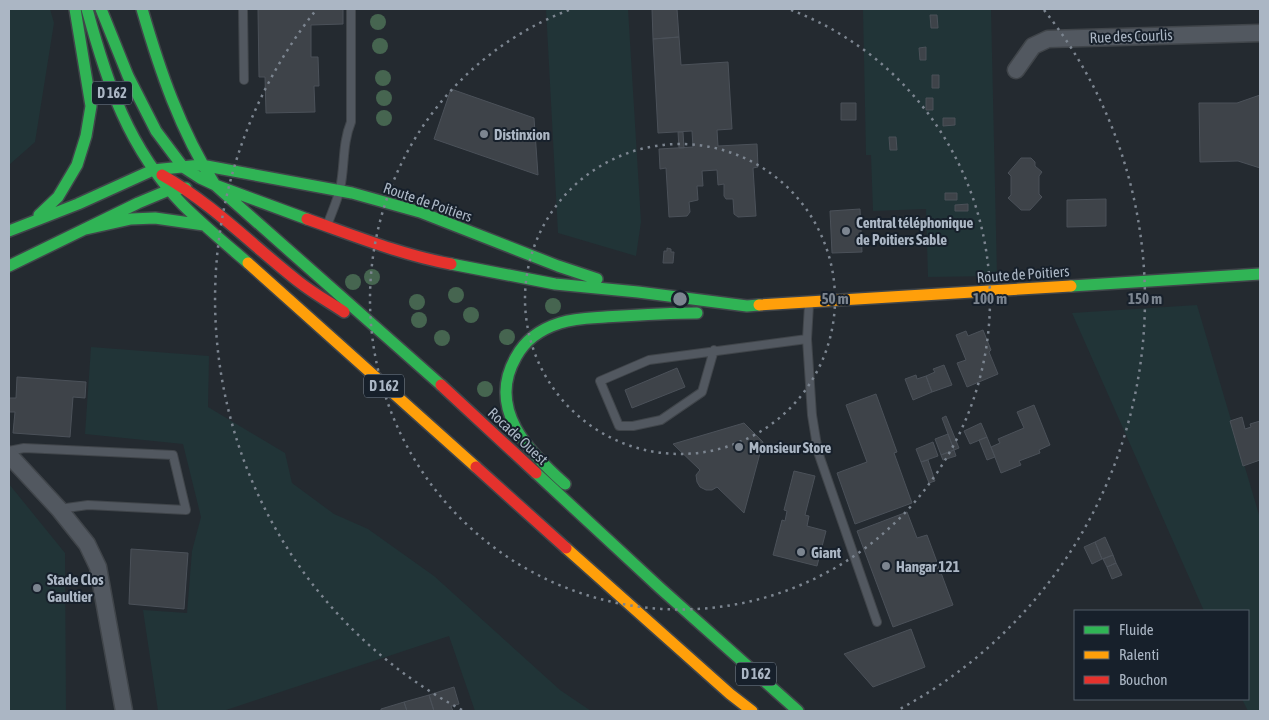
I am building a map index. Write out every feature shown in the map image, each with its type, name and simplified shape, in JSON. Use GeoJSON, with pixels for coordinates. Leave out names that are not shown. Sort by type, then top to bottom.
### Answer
{"type":"FeatureCollection","features":[{"type":"Feature","properties":{"kind":"street"},"geometry":{"type":"LineString","coordinates":[[9,232],[32,221],[58,197],[77,165],[86,136],[90,106],[75,9]]}},
{"type":"Feature","properties":{"kind":"street","name":"D 162"},"geometry":{"type":"LineString","coordinates":[[87,9],[100,57],[118,109],[137,146],[153,170],[184,206],[730,694],[752,711]]}},
{"type":"Feature","properties":{"kind":"street"},"geometry":{"type":"LineString","coordinates":[[102,9],[128,76],[156,131],[182,167],[200,178],[215,184]]}},
{"type":"Feature","properties":{"kind":"street","name":"D 162"},"geometry":{"type":"LineString","coordinates":[[142,9],[155,57],[179,122],[201,165],[215,184]]}},
{"type":"Feature","properties":{"kind":"street","name":"Rue des Courlis"},"geometry":{"type":"LineString","coordinates":[[1016,70],[1033,46],[1048,39],[1260,32]]}},
{"type":"Feature","properties":{"kind":"street","name":"Route de Poitiers"},"geometry":{"type":"LineString","coordinates":[[32,221],[78,204],[153,170],[201,165],[340,191],[420,212],[558,266],[638,292]]}},
{"type":"Feature","properties":{"kind":"street"},"geometry":{"type":"LineString","coordinates":[[153,170],[186,188],[228,220],[295,279],[397,348]]}},
{"type":"Feature","properties":{"kind":"street"},"geometry":{"type":"LineString","coordinates":[[9,266],[138,203],[169,190],[215,184]]}},
{"type":"Feature","properties":{"kind":"street","name":"Route de Poitiers"},"geometry":{"type":"LineString","coordinates":[[215,184],[380,245],[428,260],[555,284],[638,292],[747,306],[1260,274]]}},
{"type":"Feature","properties":{"kind":"street","name":"Rocade Ouest"},"geometry":{"type":"LineString","coordinates":[[215,184],[397,348],[433,378],[660,588],[798,711]]}},
{"type":"Feature","properties":{"kind":"street"},"geometry":{"type":"LineString","coordinates":[[86,229],[132,219],[155,218],[204,225]]}},
{"type":"Feature","properties":{"kind":"street"},"geometry":{"type":"LineString","coordinates":[[570,488],[548,468],[522,439],[511,420],[506,402],[506,383],[512,362],[521,348],[534,335],[553,325],[575,319],[648,313],[712,313],[747,306]]}},
{"type":"Feature","properties":{"kind":"street"},"geometry":{"type":"LineString","coordinates":[[9,455],[59,509],[87,544],[98,567],[124,711]]}},
{"type":"Feature","properties":{"kind":"street"},"geometry":{"type":"LineString","coordinates":[[636,549],[660,588]]}},
{"type":"Feature","properties":{"kind":"lane"},"geometry":{"type":"LineString","coordinates":[[242,9],[244,80]]}},
{"type":"Feature","properties":{"kind":"lane"},"geometry":{"type":"LineString","coordinates":[[327,225],[340,191],[344,166],[345,137],[351,122],[352,9]]}},
{"type":"Feature","properties":{"kind":"lane"},"geometry":{"type":"LineString","coordinates":[[809,303],[807,339],[812,415],[818,452],[877,622]]}},
{"type":"Feature","properties":{"kind":"lane"},"geometry":{"type":"LineString","coordinates":[[714,350],[702,392],[661,420],[634,426],[619,426],[600,381],[649,360],[714,350],[807,339]]}},
{"type":"Feature","properties":{"kind":"lane"},"geometry":{"type":"LineString","coordinates":[[9,451],[24,448],[173,455],[186,510],[88,505],[59,509]]}},
{"type":"Feature","properties":{"kind":"green space"},"geometry":{"type":"Polygon","coordinates":[[[9,9],[50,9],[54,23],[35,142],[9,165],[9,9]]]}},
{"type":"Feature","properties":{"kind":"green space"},"geometry":{"type":"Polygon","coordinates":[[[546,9],[628,9],[641,222],[636,256],[558,233],[546,9]]]}},
{"type":"Feature","properties":{"kind":"green space"},"geometry":{"type":"Polygon","coordinates":[[[863,9],[991,9],[997,276],[928,277],[926,209],[873,211],[871,155],[866,155],[863,9]]]}},
{"type":"Feature","properties":{"kind":"green space"},"geometry":{"type":"Polygon","coordinates":[[[1197,305],[1260,518],[1260,711],[1248,711],[1242,700],[1249,700],[1249,610],[1204,610],[1072,313],[1197,305]]]}},
{"type":"Feature","properties":{"kind":"green space"},"geometry":{"type":"Polygon","coordinates":[[[91,347],[209,356],[208,407],[285,453],[292,483],[334,514],[368,529],[434,576],[560,690],[591,711],[475,711],[449,636],[223,711],[158,711],[143,610],[187,613],[192,551],[201,517],[183,444],[85,434],[91,347]]]}},
{"type":"Feature","properties":{"kind":"green space","name":"Stade Clos Gaultier"},"geometry":{"type":"Polygon","coordinates":[[[9,484],[65,553],[66,711],[9,711],[9,484]]]}},
{"type":"Feature","properties":{"kind":"building"},"geometry":{"type":"Polygon","coordinates":[[[258,9],[343,9],[343,24],[311,25],[311,57],[318,57],[319,86],[314,86],[315,112],[266,113],[265,77],[259,77],[258,9]]]}},
{"type":"Feature","properties":{"kind":"building"},"geometry":{"type":"Polygon","coordinates":[[[652,9],[677,9],[679,37],[653,39],[652,9]]]}},
{"type":"Feature","properties":{"kind":"building"},"geometry":{"type":"Polygon","coordinates":[[[930,15],[937,15],[938,28],[931,28],[930,15]]]}},
{"type":"Feature","properties":{"kind":"building"},"geometry":{"type":"Polygon","coordinates":[[[679,37],[681,65],[728,62],[732,129],[717,130],[718,146],[757,144],[758,167],[753,168],[756,216],[738,217],[734,214],[733,199],[726,199],[724,196],[724,184],[718,185],[717,170],[702,171],[703,186],[697,186],[698,200],[689,202],[690,212],[687,216],[669,217],[666,168],[660,169],[659,149],[693,147],[692,131],[658,133],[653,39],[679,37]]]}},
{"type":"Feature","properties":{"kind":"building"},"geometry":{"type":"Polygon","coordinates":[[[926,47],[926,60],[920,60],[919,48],[926,47]]]}},
{"type":"Feature","properties":{"kind":"building"},"geometry":{"type":"Polygon","coordinates":[[[932,75],[939,75],[939,88],[932,88],[932,75]]]}},
{"type":"Feature","properties":{"kind":"building"},"geometry":{"type":"Polygon","coordinates":[[[451,89],[534,118],[538,175],[434,139],[451,89]]]}},
{"type":"Feature","properties":{"kind":"building"},"geometry":{"type":"Polygon","coordinates":[[[1260,95],[1260,168],[1238,161],[1200,162],[1199,103],[1237,103],[1260,95]]]}},
{"type":"Feature","properties":{"kind":"building"},"geometry":{"type":"Polygon","coordinates":[[[926,98],[933,98],[933,110],[926,110],[926,98]]]}},
{"type":"Feature","properties":{"kind":"building"},"geometry":{"type":"Polygon","coordinates":[[[841,103],[856,103],[856,120],[841,120],[841,103]]]}},
{"type":"Feature","properties":{"kind":"building"},"geometry":{"type":"Polygon","coordinates":[[[943,118],[955,118],[955,125],[943,126],[943,118]]]}},
{"type":"Feature","properties":{"kind":"building"},"geometry":{"type":"Polygon","coordinates":[[[678,132],[683,132],[684,148],[679,148],[678,132]]]}},
{"type":"Feature","properties":{"kind":"building"},"geometry":{"type":"Polygon","coordinates":[[[889,137],[896,137],[897,150],[890,150],[889,137]]]}},
{"type":"Feature","properties":{"kind":"building"},"geometry":{"type":"Polygon","coordinates":[[[1021,158],[1031,158],[1035,162],[1035,166],[1042,172],[1039,176],[1039,194],[1042,197],[1030,210],[1021,210],[1008,198],[1011,195],[1011,176],[1008,173],[1021,158]]]}},
{"type":"Feature","properties":{"kind":"building"},"geometry":{"type":"Polygon","coordinates":[[[945,193],[957,193],[957,200],[945,200],[945,193]]]}},
{"type":"Feature","properties":{"kind":"building"},"geometry":{"type":"Polygon","coordinates":[[[1106,199],[1106,226],[1067,227],[1067,200],[1106,199]]]}},
{"type":"Feature","properties":{"kind":"building"},"geometry":{"type":"Polygon","coordinates":[[[968,204],[968,211],[955,211],[955,205],[968,204]]]}},
{"type":"Feature","properties":{"kind":"building","name":"Central téléphonique de Poitiers Sable"},"geometry":{"type":"Polygon","coordinates":[[[860,209],[862,252],[832,253],[830,211],[860,209]]]}},
{"type":"Feature","properties":{"kind":"building"},"geometry":{"type":"Polygon","coordinates":[[[667,248],[674,252],[673,263],[663,263],[664,251],[667,251],[667,248]]]}},
{"type":"Feature","properties":{"kind":"building"},"geometry":{"type":"Polygon","coordinates":[[[983,330],[998,374],[967,387],[957,363],[966,360],[956,335],[966,331],[968,336],[983,330]]]}},
{"type":"Feature","properties":{"kind":"building"},"geometry":{"type":"Polygon","coordinates":[[[944,365],[952,385],[932,392],[926,376],[935,372],[933,369],[944,365]]]}},
{"type":"Feature","properties":{"kind":"building"},"geometry":{"type":"Polygon","coordinates":[[[677,368],[685,387],[632,408],[625,390],[677,368]]]}},
{"type":"Feature","properties":{"kind":"building"},"geometry":{"type":"Polygon","coordinates":[[[916,375],[917,379],[926,376],[932,392],[913,400],[905,379],[916,375]]]}},
{"type":"Feature","properties":{"kind":"building"},"geometry":{"type":"Polygon","coordinates":[[[17,377],[86,382],[85,398],[73,397],[70,437],[13,433],[15,412],[9,412],[9,398],[16,398],[17,377]]]}},
{"type":"Feature","properties":{"kind":"building"},"geometry":{"type":"Polygon","coordinates":[[[876,394],[897,452],[894,453],[912,503],[855,524],[837,473],[867,462],[846,405],[876,394]]]}},
{"type":"Feature","properties":{"kind":"building"},"geometry":{"type":"Polygon","coordinates":[[[1034,405],[1050,445],[1039,450],[1040,453],[1019,461],[1021,465],[1001,473],[991,447],[1000,443],[998,439],[1024,428],[1017,412],[1034,405]]]}},
{"type":"Feature","properties":{"kind":"building"},"geometry":{"type":"Polygon","coordinates":[[[946,416],[959,448],[954,450],[942,418],[946,416]]]}},
{"type":"Feature","properties":{"kind":"building"},"geometry":{"type":"Polygon","coordinates":[[[1242,417],[1245,429],[1251,427],[1250,424],[1260,421],[1260,460],[1243,466],[1230,421],[1242,417]]]}},
{"type":"Feature","properties":{"kind":"building"},"geometry":{"type":"Polygon","coordinates":[[[744,423],[763,442],[744,513],[717,487],[712,490],[706,490],[700,487],[696,475],[700,470],[673,444],[744,423]]]}},
{"type":"Feature","properties":{"kind":"building"},"geometry":{"type":"Polygon","coordinates":[[[981,423],[987,437],[970,444],[964,431],[981,423]]]}},
{"type":"Feature","properties":{"kind":"building"},"geometry":{"type":"Polygon","coordinates":[[[948,434],[954,450],[941,455],[935,439],[948,434]]]}},
{"type":"Feature","properties":{"kind":"building"},"geometry":{"type":"Polygon","coordinates":[[[987,437],[995,457],[987,460],[979,440],[987,437]]]}},
{"type":"Feature","properties":{"kind":"building"},"geometry":{"type":"Polygon","coordinates":[[[933,442],[938,456],[921,462],[916,449],[933,442]]]}},
{"type":"Feature","properties":{"kind":"building"},"geometry":{"type":"Polygon","coordinates":[[[954,450],[956,456],[943,460],[941,455],[954,450]]]}},
{"type":"Feature","properties":{"kind":"building"},"geometry":{"type":"Polygon","coordinates":[[[928,460],[935,481],[929,483],[921,462],[928,460]]]}},
{"type":"Feature","properties":{"kind":"building"},"geometry":{"type":"Polygon","coordinates":[[[794,471],[815,476],[805,515],[809,516],[807,526],[826,531],[817,566],[773,555],[782,520],[785,521],[787,511],[784,510],[794,471]]]}},
{"type":"Feature","properties":{"kind":"building"},"geometry":{"type":"Polygon","coordinates":[[[907,512],[917,538],[927,535],[953,605],[893,627],[857,531],[907,512]]]}},
{"type":"Feature","properties":{"kind":"building"},"geometry":{"type":"Polygon","coordinates":[[[1105,537],[1113,555],[1102,559],[1095,542],[1105,537]]]}},
{"type":"Feature","properties":{"kind":"building"},"geometry":{"type":"Polygon","coordinates":[[[1095,542],[1102,559],[1092,564],[1084,547],[1095,542]]]}},
{"type":"Feature","properties":{"kind":"building"},"geometry":{"type":"Polygon","coordinates":[[[131,549],[188,553],[184,609],[129,604],[131,549]]]}},
{"type":"Feature","properties":{"kind":"building"},"geometry":{"type":"Polygon","coordinates":[[[1113,555],[1116,563],[1107,567],[1103,559],[1113,555]]]}},
{"type":"Feature","properties":{"kind":"building"},"geometry":{"type":"Polygon","coordinates":[[[1116,563],[1122,575],[1112,579],[1107,567],[1116,563]]]}},
{"type":"Feature","properties":{"kind":"building"},"geometry":{"type":"Polygon","coordinates":[[[911,629],[925,667],[873,687],[844,654],[911,629]]]}},
{"type":"Feature","properties":{"kind":"building"},"geometry":{"type":"Polygon","coordinates":[[[454,687],[459,704],[451,706],[453,711],[434,711],[429,695],[454,687]]]}},
{"type":"Feature","properties":{"kind":"building"},"geometry":{"type":"Polygon","coordinates":[[[429,695],[434,711],[407,711],[404,702],[429,695]]]}},
{"type":"Feature","properties":{"kind":"building"},"geometry":{"type":"Polygon","coordinates":[[[404,702],[407,711],[381,711],[381,709],[404,702]]]}},
{"type":"Feature","properties":{"kind":"traffic: fast"},"geometry":{"type":"LineString","coordinates":[[39,215],[58,197],[77,165],[86,136],[91,106],[75,9]]}},
{"type":"Feature","properties":{"kind":"traffic: fast"},"geometry":{"type":"LineString","coordinates":[[87,9],[112,89],[122,113],[148,161],[183,205],[248,263]]}},
{"type":"Feature","properties":{"kind":"traffic: fast"},"geometry":{"type":"LineString","coordinates":[[101,9],[128,76],[156,131],[183,167],[215,185],[307,219]]}},
{"type":"Feature","properties":{"kind":"traffic: fast"},"geometry":{"type":"LineString","coordinates":[[142,9],[172,100],[191,143],[215,185],[441,385]]}},
{"type":"Feature","properties":{"kind":"traffic: fast"},"geometry":{"type":"LineString","coordinates":[[9,231],[78,204],[153,170],[201,165],[352,193],[420,212],[558,266],[597,279]]}},
{"type":"Feature","properties":{"kind":"traffic: fast"},"geometry":{"type":"LineString","coordinates":[[9,266],[138,203],[169,190],[186,188]]}},
{"type":"Feature","properties":{"kind":"traffic: fast"},"geometry":{"type":"LineString","coordinates":[[86,229],[131,219],[155,218],[204,225]]}},
{"type":"Feature","properties":{"kind":"traffic: fast"},"geometry":{"type":"LineString","coordinates":[[451,264],[555,284],[638,292],[747,306],[759,305]]}},
{"type":"Feature","properties":{"kind":"traffic: fast"},"geometry":{"type":"LineString","coordinates":[[1071,286],[1260,274]]}},
{"type":"Feature","properties":{"kind":"traffic: fast"},"geometry":{"type":"LineString","coordinates":[[565,484],[538,458],[526,443],[516,428],[509,412],[506,394],[508,376],[516,357],[524,345],[540,332],[553,325],[571,320],[697,313]]}},
{"type":"Feature","properties":{"kind":"traffic: fast"},"geometry":{"type":"LineString","coordinates":[[536,473],[660,588],[798,711]]}},
{"type":"Feature","properties":{"kind":"traffic: slow"},"geometry":{"type":"LineString","coordinates":[[248,263],[476,467]]}},
{"type":"Feature","properties":{"kind":"traffic: slow"},"geometry":{"type":"LineString","coordinates":[[759,305],[1071,286]]}},
{"type":"Feature","properties":{"kind":"traffic: slow"},"geometry":{"type":"LineString","coordinates":[[566,548],[730,694],[752,711]]}},
{"type":"Feature","properties":{"kind":"traffic: jam"},"geometry":{"type":"LineString","coordinates":[[162,175],[181,186],[216,212],[304,286],[344,312]]}},
{"type":"Feature","properties":{"kind":"traffic: jam"},"geometry":{"type":"LineString","coordinates":[[307,219],[397,250],[451,264]]}},
{"type":"Feature","properties":{"kind":"traffic: jam"},"geometry":{"type":"LineString","coordinates":[[441,385],[536,473]]}},
{"type":"Feature","properties":{"kind":"traffic: jam"},"geometry":{"type":"LineString","coordinates":[[476,467],[566,548]]}},
{"type":"Feature","properties":{"kind":"place","name":"Distinxion"},"geometry":{"type":"Point","coordinates":[484,134]}},
{"type":"Feature","properties":{"kind":"place","name":"Central téléphonique de Poitiers Sable"},"geometry":{"type":"Point","coordinates":[846,231]}},
{"type":"Feature","properties":{"kind":"place","name":"Monsieur Store"},"geometry":{"type":"Point","coordinates":[739,447]}},
{"type":"Feature","properties":{"kind":"place","name":"Giant"},"geometry":{"type":"Point","coordinates":[801,552]}},
{"type":"Feature","properties":{"kind":"place","name":"Hangar 121"},"geometry":{"type":"Point","coordinates":[886,566]}},
{"type":"Feature","properties":{"kind":"place","name":"Stade Clos Gaultier"},"geometry":{"type":"Point","coordinates":[37,588]}}]}
